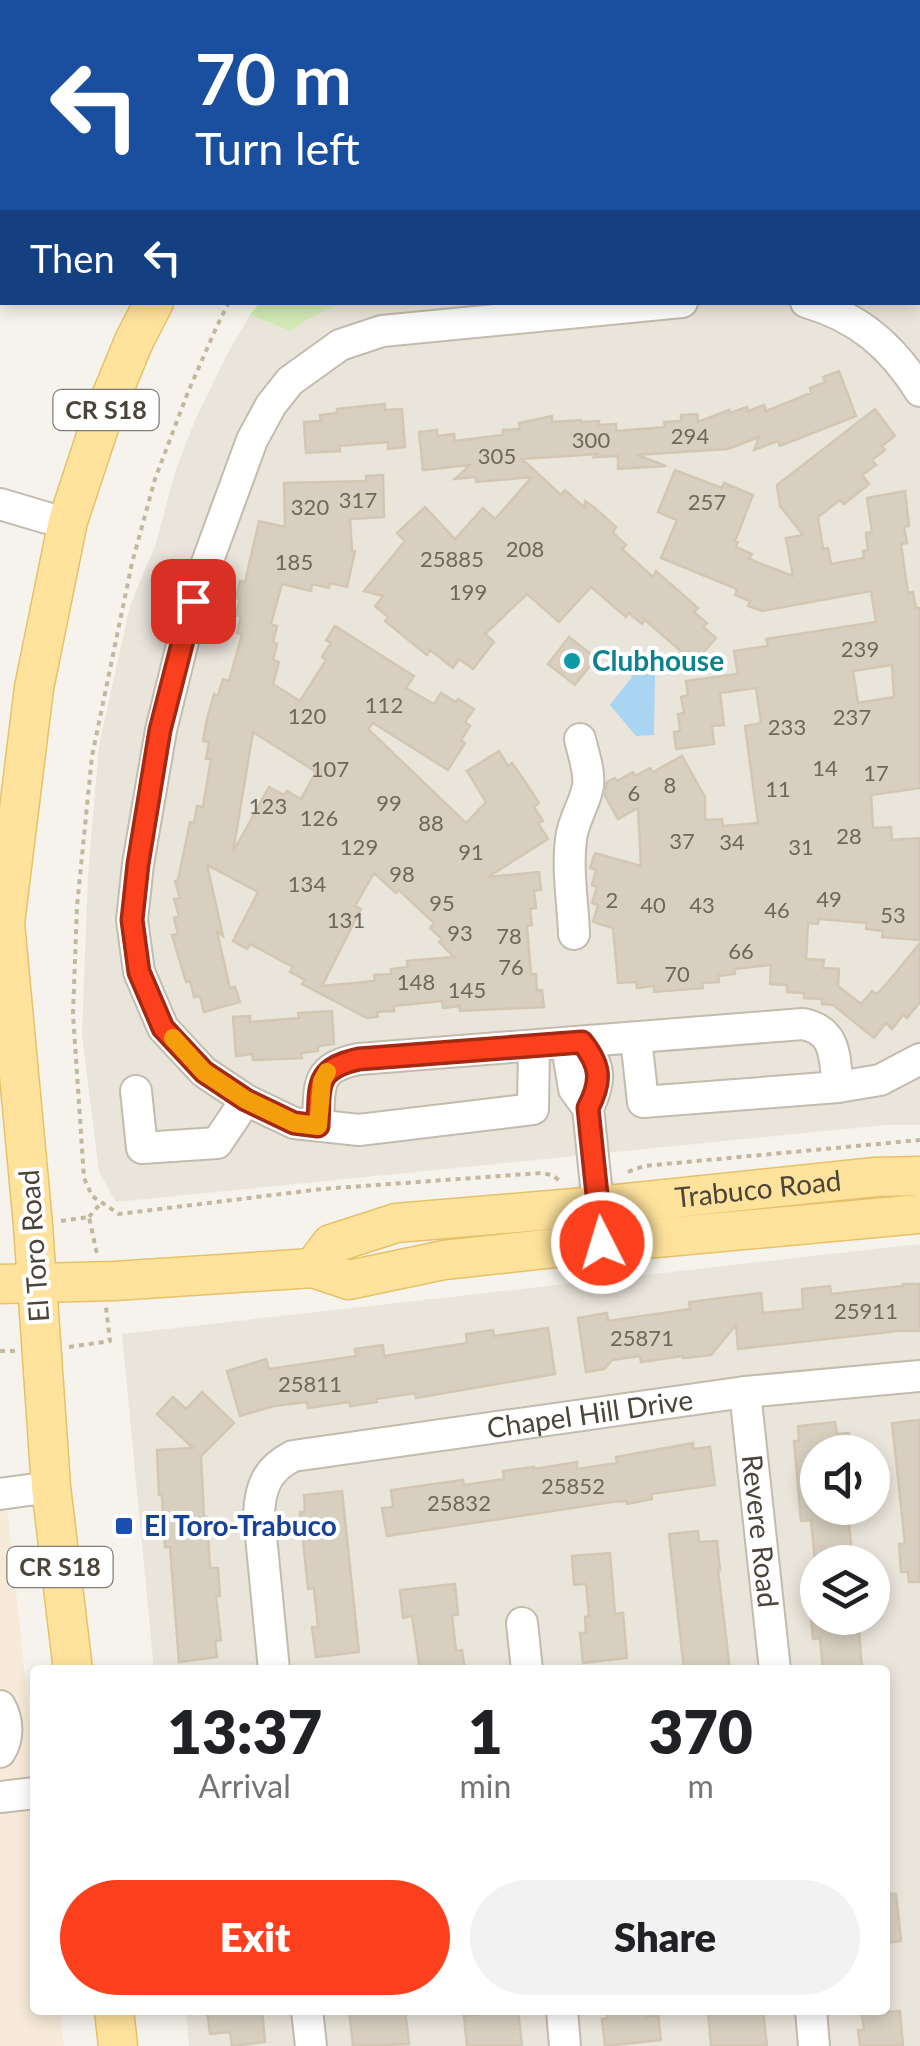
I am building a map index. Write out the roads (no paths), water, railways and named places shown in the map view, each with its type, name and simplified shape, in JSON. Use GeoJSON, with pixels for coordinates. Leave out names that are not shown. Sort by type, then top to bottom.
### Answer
{"type":"FeatureCollection","features":[{"type":"Feature","properties":{"kind":"main road","name":"El Toro Road"},"geometry":{"type":"LineString","coordinates":[[72,1665],[51,1487],[18,1283],[6,923],[11,789],[68,521],[102,421],[152,305]]}},
{"type":"Feature","properties":{"kind":"main road","name":"Trabuco Road"},"geometry":{"type":"LineString","coordinates":[[600,1224],[875,1178],[920,1176]]}},
{"type":"Feature","properties":{"kind":"main road","name":"Trabuco Road"},"geometry":{"type":"LineString","coordinates":[[18,1283],[114,1282],[313,1268],[331,1244],[396,1223],[600,1224],[920,1214]]}},
{"type":"Feature","properties":{"kind":"street"},"geometry":{"type":"LineString","coordinates":[[534,1046],[532,1109],[359,1130],[294,1123],[246,1100],[204,1072],[163,1028],[139,972],[132,920],[138,864],[160,730],[193,601],[252,440],[270,406],[290,381],[340,345],[382,331],[651,305]]}},
{"type":"Feature","properties":{"kind":"street"},"geometry":{"type":"LineString","coordinates":[[815,305],[853,322],[887,346],[920,391]]}},
{"type":"Feature","properties":{"kind":"street"},"geometry":{"type":"LineString","coordinates":[[0,504],[68,521]]}},
{"type":"Feature","properties":{"kind":"street"},"geometry":{"type":"LineString","coordinates":[[574,934],[570,846],[588,787],[580,739]]}},
{"type":"Feature","properties":{"kind":"street"},"geometry":{"type":"LineString","coordinates":[[318,1126],[322,1081],[329,1069],[359,1059],[804,1024],[823,1031],[834,1049],[838,1088]]}},
{"type":"Feature","properties":{"kind":"street"},"geometry":{"type":"LineString","coordinates":[[636,1038],[642,1102],[838,1088],[880,1080],[920,1059]]}},
{"type":"Feature","properties":{"kind":"street"},"geometry":{"type":"LineString","coordinates":[[582,1042],[569,1058],[574,1089],[588,1108],[600,1224]]}},
{"type":"Feature","properties":{"kind":"street"},"geometry":{"type":"LineString","coordinates":[[136,1091],[142,1148],[217,1143],[246,1100]]}},
{"type":"Feature","properties":{"kind":"street","name":"Chapel Hill Drive"},"geometry":{"type":"LineString","coordinates":[[274,1665],[260,1491],[268,1474],[293,1456],[745,1392],[920,1376]]}},
{"type":"Feature","properties":{"kind":"street","name":"Revere Road"},"geometry":{"type":"LineString","coordinates":[[745,1392],[774,1665]]}},
{"type":"Feature","properties":{"kind":"street"},"geometry":{"type":"LineString","coordinates":[[0,1494],[51,1487]]}},
{"type":"Feature","properties":{"kind":"street"},"geometry":{"type":"LineString","coordinates":[[522,1623],[526,1665]]}},
{"type":"Feature","properties":{"kind":"street"},"geometry":{"type":"LineString","coordinates":[[0,1706],[7,1732],[0,1752]]}},
{"type":"Feature","properties":{"kind":"street"},"geometry":{"type":"LineString","coordinates":[[0,1797],[30,1794]]}},
{"type":"Feature","properties":{"kind":"street"},"geometry":{"type":"LineString","coordinates":[[308,2015],[311,2046]]}},
{"type":"Feature","properties":{"kind":"street"},"geometry":{"type":"LineString","coordinates":[[563,2015],[566,2046]]}},
{"type":"Feature","properties":{"kind":"street"},"geometry":{"type":"LineString","coordinates":[[811,2015],[814,2046]]}},
{"type":"Feature","properties":{"kind":"water"},"geometry":{"type":"Polygon","coordinates":[[[635,659],[655,674],[654,735],[636,736],[610,705],[632,677],[626,671],[635,659]]]}},
{"type":"Feature","properties":{"kind":"place","name":"Clubhouse"},"geometry":{"type":"Point","coordinates":[572,661]}},
{"type":"Feature","properties":{"kind":"place","name":"El Toro-Trabuco"},"geometry":{"type":"Point","coordinates":[124,1526]}}]}
